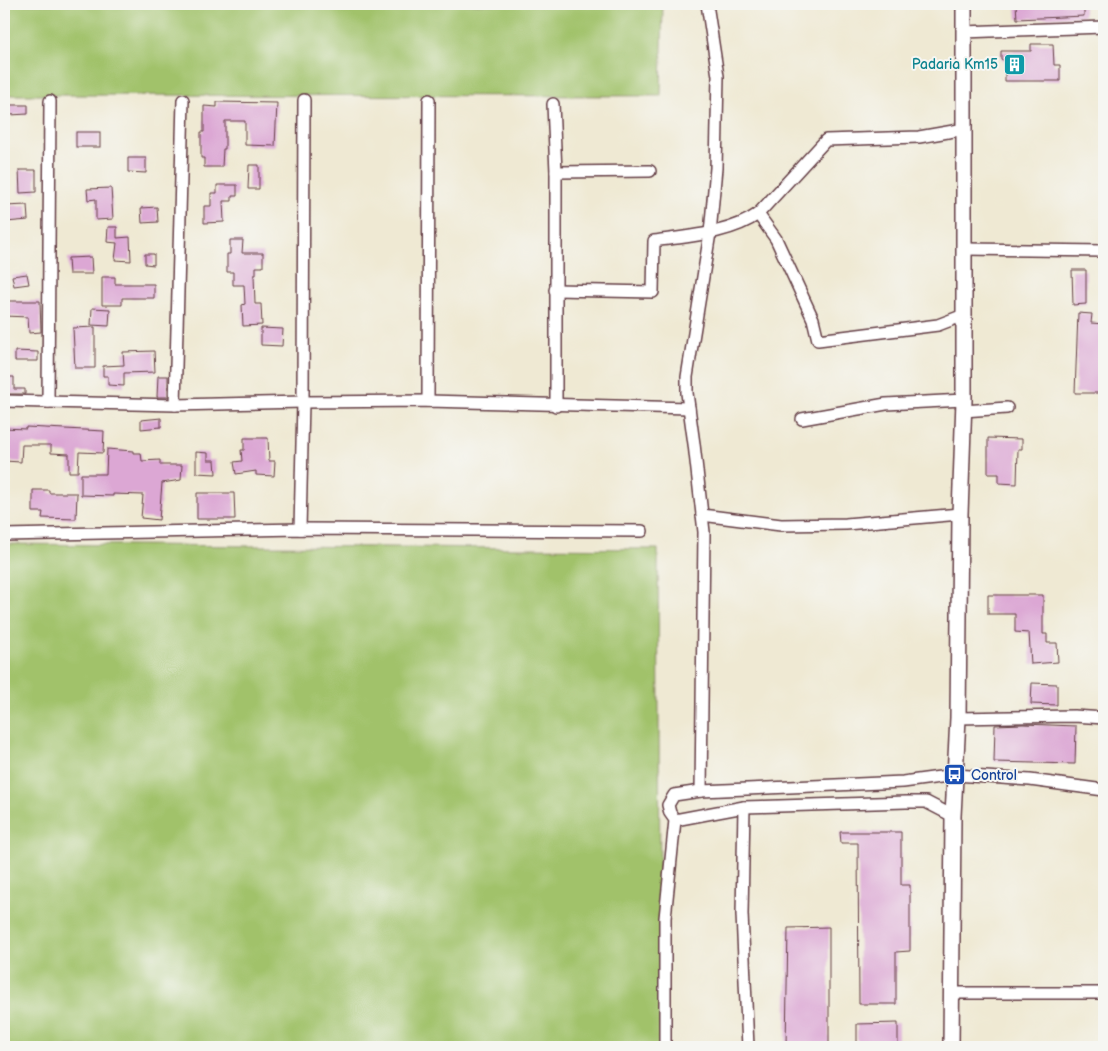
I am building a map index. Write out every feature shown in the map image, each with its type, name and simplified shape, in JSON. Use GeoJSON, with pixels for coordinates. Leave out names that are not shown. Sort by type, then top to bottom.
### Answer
{"type":"FeatureCollection","features":[{"type":"Feature","properties":{"kind":"main road"},"geometry":{"type":"LineString","coordinates":[[951,1047],[953,816],[958,718],[960,514],[964,406],[964,4]]}},
{"type":"Feature","properties":{"kind":"street"},"geometry":{"type":"LineString","coordinates":[[701,791],[704,532],[687,377],[710,233],[716,168],[718,76],[707,4]]}},
{"type":"Feature","properties":{"kind":"street"},"geometry":{"type":"LineString","coordinates":[[964,32],[1104,27]]}},
{"type":"Feature","properties":{"kind":"street"},"geometry":{"type":"LineString","coordinates":[[175,405],[183,100]]}},
{"type":"Feature","properties":{"kind":"street"},"geometry":{"type":"LineString","coordinates":[[300,529],[303,402],[304,100]]}},
{"type":"Feature","properties":{"kind":"street"},"geometry":{"type":"LineString","coordinates":[[428,401],[429,100]]}},
{"type":"Feature","properties":{"kind":"street"},"geometry":{"type":"LineString","coordinates":[[48,402],[50,101]]}},
{"type":"Feature","properties":{"kind":"street"},"geometry":{"type":"LineString","coordinates":[[553,104],[556,172],[556,406]]}},
{"type":"Feature","properties":{"kind":"street"},"geometry":{"type":"LineString","coordinates":[[555,290],[653,292],[654,240],[710,233],[746,222],[758,214],[826,140],[919,137],[965,129]]}},
{"type":"Feature","properties":{"kind":"street"},"geometry":{"type":"LineString","coordinates":[[556,172],[650,170]]}},
{"type":"Feature","properties":{"kind":"street"},"geometry":{"type":"LineString","coordinates":[[758,214],[776,239],[813,319],[818,340],[938,326],[964,314]]}},
{"type":"Feature","properties":{"kind":"street"},"geometry":{"type":"LineString","coordinates":[[964,249],[1104,251]]}},
{"type":"Feature","properties":{"kind":"street"},"geometry":{"type":"LineString","coordinates":[[4,401],[175,405],[428,401],[556,406],[689,408]]}},
{"type":"Feature","properties":{"kind":"street"},"geometry":{"type":"LineString","coordinates":[[802,419],[886,404],[1007,408]]}},
{"type":"Feature","properties":{"kind":"street"},"geometry":{"type":"LineString","coordinates":[[702,515],[781,525],[846,524],[960,514]]}},
{"type":"Feature","properties":{"kind":"street"},"geometry":{"type":"LineString","coordinates":[[4,535],[300,529],[642,531]]}},
{"type":"Feature","properties":{"kind":"street"},"geometry":{"type":"LineString","coordinates":[[958,718],[1074,716],[1104,718]]}},
{"type":"Feature","properties":{"kind":"street"},"geometry":{"type":"LineString","coordinates":[[665,1047],[665,918],[675,820],[670,813],[668,805],[674,795],[701,791],[903,782],[955,775],[1030,780],[1104,790]]}},
{"type":"Feature","properties":{"kind":"street"},"geometry":{"type":"LineString","coordinates":[[903,782],[910,788],[911,795],[906,802]]}},
{"type":"Feature","properties":{"kind":"street"},"geometry":{"type":"LineString","coordinates":[[675,820],[744,807],[906,802],[926,802],[953,816]]}},
{"type":"Feature","properties":{"kind":"street"},"geometry":{"type":"LineString","coordinates":[[744,807],[742,914],[748,1047]]}},
{"type":"Feature","properties":{"kind":"street"},"geometry":{"type":"LineString","coordinates":[[952,993],[1104,993]]}},
{"type":"Feature","properties":{"kind":"green space"},"geometry":{"type":"Polygon","coordinates":[[[4,4],[663,4],[661,96],[4,95],[4,4]]]}},
{"type":"Feature","properties":{"kind":"green space"},"geometry":{"type":"Polygon","coordinates":[[[4,544],[658,549],[661,1047],[4,1047],[4,544]]]}},
{"type":"Feature","properties":{"kind":"building"},"geometry":{"type":"Polygon","coordinates":[[[1016,4],[1084,4],[1084,16],[1017,19],[1016,4]]]}},
{"type":"Feature","properties":{"kind":"building"},"geometry":{"type":"Polygon","coordinates":[[[1031,44],[1053,44],[1054,65],[1060,65],[1060,81],[1005,81],[1005,61],[1001,59],[1001,51],[1031,51],[1031,44]]]}},
{"type":"Feature","properties":{"kind":"building"},"geometry":{"type":"Polygon","coordinates":[[[217,102],[277,103],[275,146],[245,145],[245,121],[225,121],[225,149],[223,149],[222,167],[204,167],[204,158],[201,158],[201,132],[204,132],[204,106],[217,107],[217,102]]]}},
{"type":"Feature","properties":{"kind":"building"},"geometry":{"type":"Polygon","coordinates":[[[9,105],[28,105],[28,114],[10,115],[9,105]]]}},
{"type":"Feature","properties":{"kind":"building"},"geometry":{"type":"Polygon","coordinates":[[[76,132],[100,132],[100,147],[76,147],[76,132]]]}},
{"type":"Feature","properties":{"kind":"building"},"geometry":{"type":"Polygon","coordinates":[[[128,158],[146,158],[146,173],[128,172],[128,158]]]}},
{"type":"Feature","properties":{"kind":"building"},"geometry":{"type":"Polygon","coordinates":[[[249,165],[259,165],[259,189],[248,189],[249,165]]]}},
{"type":"Feature","properties":{"kind":"building"},"geometry":{"type":"Polygon","coordinates":[[[19,170],[36,170],[36,192],[20,193],[19,170]]]}},
{"type":"Feature","properties":{"kind":"building"},"geometry":{"type":"Polygon","coordinates":[[[217,185],[237,185],[237,196],[232,196],[232,201],[223,201],[224,222],[204,223],[204,206],[211,206],[211,193],[217,193],[217,185]]]}},
{"type":"Feature","properties":{"kind":"building"},"geometry":{"type":"Polygon","coordinates":[[[111,188],[113,219],[96,220],[96,199],[88,200],[87,189],[111,188]]]}},
{"type":"Feature","properties":{"kind":"building"},"geometry":{"type":"Polygon","coordinates":[[[27,205],[28,220],[6,222],[5,206],[27,205]]]}},
{"type":"Feature","properties":{"kind":"building"},"geometry":{"type":"Polygon","coordinates":[[[157,207],[158,222],[142,223],[141,208],[157,207]]]}},
{"type":"Feature","properties":{"kind":"building"},"geometry":{"type":"Polygon","coordinates":[[[108,227],[117,227],[117,238],[130,237],[131,261],[115,260],[117,243],[107,242],[108,227]]]}},
{"type":"Feature","properties":{"kind":"building"},"geometry":{"type":"Polygon","coordinates":[[[230,240],[243,240],[242,253],[263,253],[263,267],[256,267],[256,275],[254,275],[255,304],[261,304],[262,325],[243,326],[242,305],[245,304],[244,285],[233,285],[233,272],[227,272],[227,254],[230,254],[230,240]]]}},
{"type":"Feature","properties":{"kind":"building"},"geometry":{"type":"Polygon","coordinates":[[[145,254],[154,254],[154,265],[145,264],[145,254]]]}},
{"type":"Feature","properties":{"kind":"building"},"geometry":{"type":"Polygon","coordinates":[[[91,257],[92,274],[69,274],[68,258],[91,257]]]}},
{"type":"Feature","properties":{"kind":"building"},"geometry":{"type":"Polygon","coordinates":[[[1072,270],[1086,270],[1086,304],[1073,305],[1072,270]]]}},
{"type":"Feature","properties":{"kind":"building"},"geometry":{"type":"Polygon","coordinates":[[[27,274],[29,284],[14,286],[12,276],[27,274]]]}},
{"type":"Feature","properties":{"kind":"building"},"geometry":{"type":"Polygon","coordinates":[[[102,277],[115,277],[115,284],[154,284],[154,298],[122,298],[122,305],[102,305],[102,277]]]}},
{"type":"Feature","properties":{"kind":"building"},"geometry":{"type":"Polygon","coordinates":[[[4,301],[40,301],[41,332],[29,333],[28,317],[4,316],[4,301]]]}},
{"type":"Feature","properties":{"kind":"building"},"geometry":{"type":"Polygon","coordinates":[[[92,308],[110,309],[109,326],[91,325],[92,308]]]}},
{"type":"Feature","properties":{"kind":"building"},"geometry":{"type":"Polygon","coordinates":[[[1078,313],[1092,314],[1091,323],[1104,324],[1104,393],[1075,393],[1078,313]]]}},
{"type":"Feature","properties":{"kind":"building"},"geometry":{"type":"Polygon","coordinates":[[[95,327],[95,368],[75,368],[73,328],[95,327]]]}},
{"type":"Feature","properties":{"kind":"building"},"geometry":{"type":"Polygon","coordinates":[[[261,328],[283,329],[282,346],[261,345],[261,328]]]}},
{"type":"Feature","properties":{"kind":"building"},"geometry":{"type":"Polygon","coordinates":[[[15,351],[38,352],[38,361],[15,361],[15,351]]]}},
{"type":"Feature","properties":{"kind":"building"},"geometry":{"type":"Polygon","coordinates":[[[154,351],[155,372],[124,373],[124,386],[108,385],[108,376],[103,376],[103,366],[124,365],[123,352],[154,351]]]}},
{"type":"Feature","properties":{"kind":"building"},"geometry":{"type":"Polygon","coordinates":[[[158,376],[168,376],[168,397],[157,397],[158,376]]]}},
{"type":"Feature","properties":{"kind":"building"},"geometry":{"type":"Polygon","coordinates":[[[4,377],[14,377],[14,389],[25,389],[25,394],[4,394],[4,377]]]}},
{"type":"Feature","properties":{"kind":"building"},"geometry":{"type":"Polygon","coordinates":[[[161,418],[161,427],[141,429],[141,420],[161,418]]]}},
{"type":"Feature","properties":{"kind":"building"},"geometry":{"type":"Polygon","coordinates":[[[26,427],[104,431],[103,453],[79,452],[78,472],[69,472],[69,454],[51,453],[51,445],[22,445],[21,462],[4,461],[4,428],[26,429],[26,427]]]}},
{"type":"Feature","properties":{"kind":"building"},"geometry":{"type":"Polygon","coordinates":[[[244,438],[268,438],[269,461],[275,461],[274,476],[256,475],[256,471],[236,474],[234,462],[242,461],[241,450],[244,450],[244,438]]]}},
{"type":"Feature","properties":{"kind":"building"},"geometry":{"type":"Polygon","coordinates":[[[988,438],[1022,439],[1022,449],[1018,449],[1017,484],[999,483],[999,474],[988,474],[988,438]]]}},
{"type":"Feature","properties":{"kind":"building"},"geometry":{"type":"Polygon","coordinates":[[[107,449],[141,453],[142,461],[160,460],[160,465],[182,465],[181,480],[162,483],[159,520],[141,518],[143,495],[81,495],[81,474],[106,474],[107,449]]]}},
{"type":"Feature","properties":{"kind":"building"},"geometry":{"type":"Polygon","coordinates":[[[196,452],[208,453],[208,460],[215,460],[216,474],[196,473],[196,452]]]}},
{"type":"Feature","properties":{"kind":"building"},"geometry":{"type":"Polygon","coordinates":[[[33,490],[49,490],[49,493],[77,493],[76,519],[42,518],[43,512],[33,512],[33,490]]]}},
{"type":"Feature","properties":{"kind":"building"},"geometry":{"type":"Polygon","coordinates":[[[197,493],[234,493],[235,519],[197,519],[197,493]]]}},
{"type":"Feature","properties":{"kind":"building"},"geometry":{"type":"Polygon","coordinates":[[[988,595],[1043,595],[1043,634],[1047,634],[1047,643],[1057,643],[1058,662],[1031,664],[1029,633],[1015,632],[1015,614],[988,614],[988,595]]]}},
{"type":"Feature","properties":{"kind":"building"},"geometry":{"type":"Polygon","coordinates":[[[1032,683],[1057,684],[1057,705],[1031,704],[1032,683]]]}},
{"type":"Feature","properties":{"kind":"building"},"geometry":{"type":"Polygon","coordinates":[[[995,725],[1076,726],[1075,764],[994,762],[995,725]]]}},
{"type":"Feature","properties":{"kind":"building"},"geometry":{"type":"Polygon","coordinates":[[[840,832],[901,832],[901,885],[910,885],[910,951],[896,952],[896,1004],[859,1004],[858,843],[841,843],[840,832]]]}},
{"type":"Feature","properties":{"kind":"building"},"geometry":{"type":"Polygon","coordinates":[[[829,927],[829,1047],[786,1047],[788,928],[829,927]]]}},
{"type":"Feature","properties":{"kind":"building"},"geometry":{"type":"Polygon","coordinates":[[[898,1023],[898,1047],[857,1047],[857,1024],[898,1023]]]}},
{"type":"Feature","properties":{"kind":"place","name":"Padaria Km15"},"geometry":{"type":"Point","coordinates":[1014,64]}},
{"type":"Feature","properties":{"kind":"place","name":"Control"},"geometry":{"type":"Point","coordinates":[955,775]}}]}
